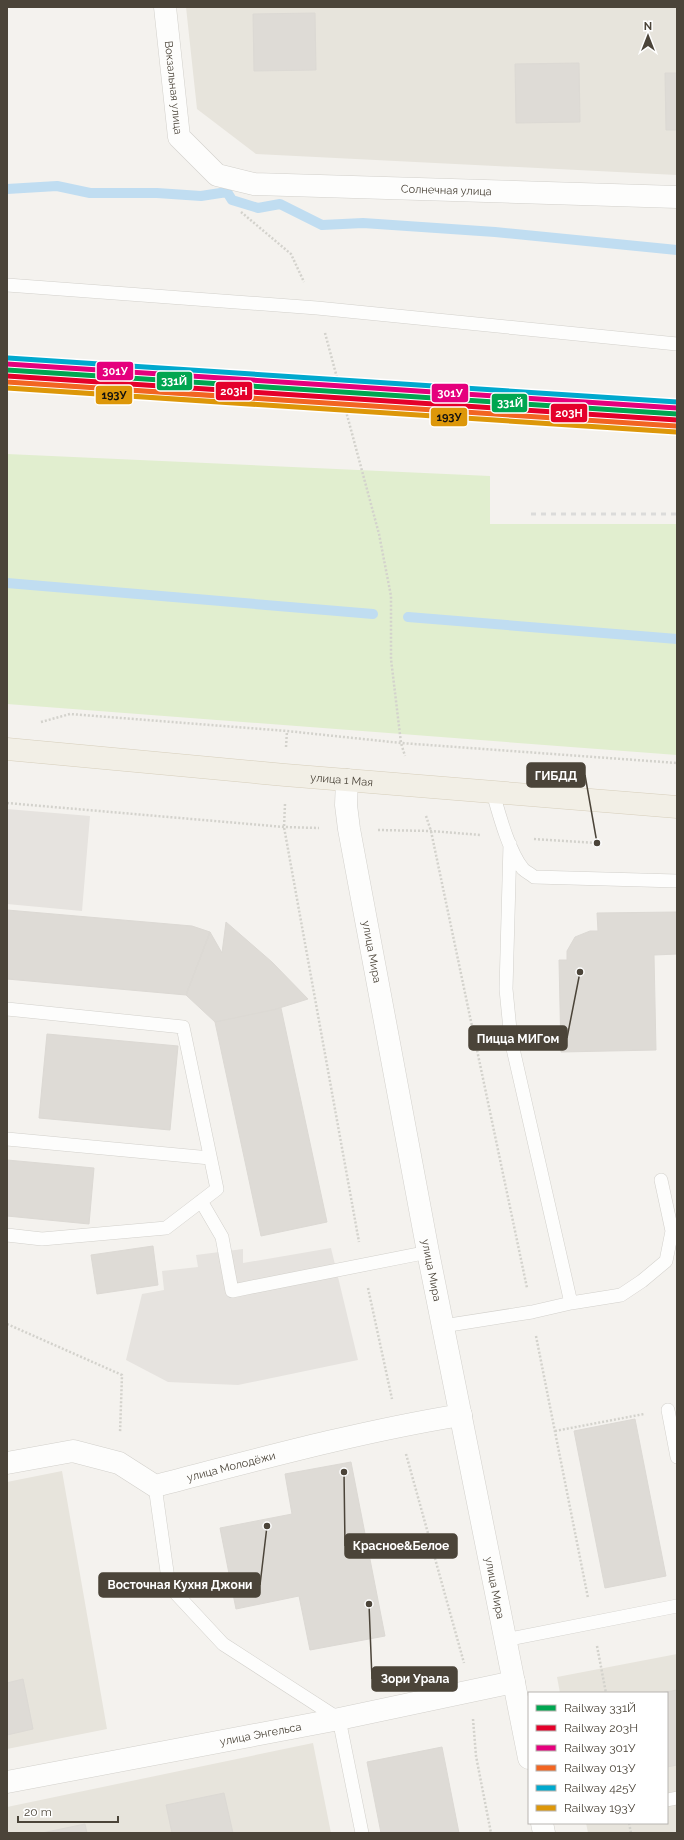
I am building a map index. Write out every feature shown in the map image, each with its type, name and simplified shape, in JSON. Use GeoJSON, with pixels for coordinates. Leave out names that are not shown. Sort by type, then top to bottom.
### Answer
{"type":"FeatureCollection","features":[{"type":"Feature","properties":{"kind":"main road","name":"улица 1 Мая"},"geometry":{"type":"LineString","coordinates":[[7,749],[493,793],[677,807]]}},
{"type":"Feature","properties":{"kind":"street","name":"Вокзальная улица"},"geometry":{"type":"LineString","coordinates":[[165,7],[179,138],[217,175]]}},
{"type":"Feature","properties":{"kind":"street","name":"Солнечная улица"},"geometry":{"type":"LineString","coordinates":[[217,175],[254,184],[677,197]]}},
{"type":"Feature","properties":{"kind":"street","name":"улица Мира"},"geometry":{"type":"LineString","coordinates":[[348,780],[346,805],[349,829],[428,1252],[528,1753]]}},
{"type":"Feature","properties":{"kind":"street","name":"улица Молодёжи"},"geometry":{"type":"LineString","coordinates":[[155,1486],[390,1427],[461,1415]]}},
{"type":"Feature","properties":{"kind":"street"},"geometry":{"type":"LineString","coordinates":[[7,1463],[73,1451],[119,1463],[155,1486]]}},
{"type":"Feature","properties":{"kind":"street","name":"улица Энгельса"},"geometry":{"type":"LineString","coordinates":[[7,1782],[339,1719],[514,1682]]}},
{"type":"Feature","properties":{"kind":"lane"},"geometry":{"type":"LineString","coordinates":[[7,285],[317,308],[677,344]]}},
{"type":"Feature","properties":{"kind":"lane"},"geometry":{"type":"LineString","coordinates":[[493,793],[501,824],[510,844],[524,869],[534,877],[677,881]]}},
{"type":"Feature","properties":{"kind":"lane"},"geometry":{"type":"LineString","coordinates":[[510,844],[506,989],[511,1040],[571,1303]]}},
{"type":"Feature","properties":{"kind":"lane"},"geometry":{"type":"LineString","coordinates":[[7,1009],[183,1028],[217,1189],[166,1228],[42,1239],[7,1235]]}},
{"type":"Feature","properties":{"kind":"lane"},"geometry":{"type":"LineString","coordinates":[[7,1139],[210,1158]]}},
{"type":"Feature","properties":{"kind":"lane"},"geometry":{"type":"LineString","coordinates":[[443,1326],[532,1312],[571,1303],[622,1295],[666,1261],[672,1231],[661,1180]]}},
{"type":"Feature","properties":{"kind":"lane"},"geometry":{"type":"LineString","coordinates":[[201,1201],[222,1237],[232,1291],[428,1252]]}},
{"type":"Feature","properties":{"kind":"lane"},"geometry":{"type":"LineString","coordinates":[[668,1410],[677,1457]]}},
{"type":"Feature","properties":{"kind":"lane"},"geometry":{"type":"LineString","coordinates":[[155,1486],[169,1586],[223,1644],[339,1719],[362,1833]]}},
{"type":"Feature","properties":{"kind":"lane"},"geometry":{"type":"LineString","coordinates":[[505,1640],[593,1621],[677,1606]]}},
{"type":"Feature","properties":{"kind":"path"},"geometry":{"type":"LineString","coordinates":[[217,175],[238,210],[292,254],[317,308],[326,335],[379,534],[391,596],[391,659],[401,743],[431,831],[532,1312],[606,1692]]}},
{"type":"Feature","properties":{"kind":"path"},"geometry":{"type":"LineString","coordinates":[[36,723],[70,714],[279,731],[401,743],[677,763]]}},
{"type":"Feature","properties":{"kind":"path"},"geometry":{"type":"LineString","coordinates":[[7,803],[276,826],[431,831]]}},
{"type":"Feature","properties":{"kind":"path"},"geometry":{"type":"LineString","coordinates":[[7,1324],[122,1375],[119,1463]]}},
{"type":"Feature","properties":{"kind":"path"},"geometry":{"type":"LineString","coordinates":[[555,1431],[668,1410]]}},
{"type":"Feature","properties":{"kind":"shaded area"},"geometry":{"type":"Polygon","coordinates":[[[186,7],[677,7],[677,175],[256,154],[197,109],[186,7]]]}},
{"type":"Feature","properties":{"kind":"shaded area"},"geometry":{"type":"Polygon","coordinates":[[[7,809],[90,816],[82,911],[7,904],[7,809]]]}},
{"type":"Feature","properties":{"kind":"shaded area"},"geometry":{"type":"Polygon","coordinates":[[[331,1248],[358,1360],[238,1385],[168,1382],[126,1360],[142,1294],[164,1290],[162,1271],[198,1267],[196,1255],[243,1249],[243,1263],[331,1248]]]}},
{"type":"Feature","properties":{"kind":"shaded area"},"geometry":{"type":"Polygon","coordinates":[[[62,1471],[107,1729],[7,1749],[7,1482],[62,1471]]]}},
{"type":"Feature","properties":{"kind":"shaded area"},"geometry":{"type":"Polygon","coordinates":[[[677,1654],[677,1833],[588,1833],[586,1824],[668,1824],[668,1692],[560,1692],[557,1677],[677,1654]]]}},
{"type":"Feature","properties":{"kind":"shaded area"},"geometry":{"type":"Polygon","coordinates":[[[313,1743],[331,1833],[7,1833],[7,1807],[313,1743]]]}},
{"type":"Feature","properties":{"kind":"green space"},"geometry":{"type":"Polygon","coordinates":[[[7,454],[490,476],[490,524],[677,524],[677,755],[7,704],[7,454]]]}},
{"type":"Feature","properties":{"kind":"building"},"geometry":{"type":"Polygon","coordinates":[[[315,13],[316,70],[254,71],[253,14],[315,13]]]}},
{"type":"Feature","properties":{"kind":"building"},"geometry":{"type":"Polygon","coordinates":[[[579,63],[580,122],[516,123],[515,64],[579,63]]]}},
{"type":"Feature","properties":{"kind":"building"},"geometry":{"type":"Polygon","coordinates":[[[665,73],[677,73],[677,130],[666,130],[665,73]]]}},
{"type":"Feature","properties":{"kind":"building"},"geometry":{"type":"Polygon","coordinates":[[[7,910],[192,926],[210,932],[186,995],[7,979],[7,910]]]}},
{"type":"Feature","properties":{"kind":"building"},"geometry":{"type":"Polygon","coordinates":[[[677,912],[677,954],[654,955],[656,1050],[561,1052],[559,960],[567,960],[567,951],[575,937],[590,931],[598,931],[597,913],[677,912]]]}},
{"type":"Feature","properties":{"kind":"building"},"geometry":{"type":"Polygon","coordinates":[[[226,922],[272,962],[308,999],[273,1010],[215,1022],[186,995],[210,932],[222,953],[226,922]]]}},
{"type":"Feature","properties":{"kind":"building"},"geometry":{"type":"Polygon","coordinates":[[[281,1008],[327,1222],[261,1236],[215,1022],[281,1008]]]}},
{"type":"Feature","properties":{"kind":"building"},"geometry":{"type":"Polygon","coordinates":[[[47,1034],[178,1046],[170,1130],[39,1118],[47,1034]]]}},
{"type":"Feature","properties":{"kind":"building"},"geometry":{"type":"Polygon","coordinates":[[[7,1160],[94,1168],[89,1224],[7,1216],[7,1160]]]}},
{"type":"Feature","properties":{"kind":"building"},"geometry":{"type":"Polygon","coordinates":[[[153,1246],[158,1285],[97,1294],[91,1255],[153,1246]]]}},
{"type":"Feature","properties":{"kind":"building"},"geometry":{"type":"Polygon","coordinates":[[[635,1419],[666,1576],[605,1588],[574,1431],[635,1419]]]}},
{"type":"Feature","properties":{"kind":"building"},"geometry":{"type":"Polygon","coordinates":[[[351,1462],[385,1636],[310,1650],[299,1596],[236,1609],[220,1528],[292,1514],[285,1474],[351,1462]]]}},
{"type":"Feature","properties":{"kind":"building"},"geometry":{"type":"Polygon","coordinates":[[[23,1679],[33,1729],[7,1735],[7,1683],[23,1679]]]}},
{"type":"Feature","properties":{"kind":"building"},"geometry":{"type":"Polygon","coordinates":[[[677,1690],[677,1765],[668,1767],[668,1692],[666,1692],[677,1690]]]}},
{"type":"Feature","properties":{"kind":"building"},"geometry":{"type":"Polygon","coordinates":[[[442,1747],[459,1833],[381,1833],[367,1762],[442,1747]]]}},
{"type":"Feature","properties":{"kind":"building"},"geometry":{"type":"Polygon","coordinates":[[[224,1793],[233,1833],[172,1833],[166,1805],[224,1793]]]}},
{"type":"Feature","properties":{"kind":"building"},"geometry":{"type":"Polygon","coordinates":[[[85,1824],[87,1833],[42,1833],[85,1824]]]}},
{"type":"Feature","properties":{"kind":"waterway"},"geometry":{"type":"LineString","coordinates":[[7,189],[57,186],[90,193],[157,193],[201,196],[227,192],[232,200],[258,208],[280,204],[322,225],[363,223],[495,232],[677,250]]}},
{"type":"Feature","properties":{"kind":"waterway"},"geometry":{"type":"LineString","coordinates":[[7,583],[373,614]]}},
{"type":"Feature","properties":{"kind":"waterway"},"geometry":{"type":"LineString","coordinates":[[408,617],[677,639]]}},
{"type":"Feature","properties":{"kind":"railway"},"geometry":{"type":"LineString","coordinates":[[531,514],[677,514]]}},
{"type":"Feature","properties":{"kind":"rail line","name":"425У"},"geometry":{"type":"LineString","coordinates":[[8,358],[677,402]]}},
{"type":"Feature","properties":{"kind":"rail line","name":"301У"},"geometry":{"type":"LineString","coordinates":[[7,364],[677,408]]}},
{"type":"Feature","properties":{"kind":"rail line","name":"331Й"},"geometry":{"type":"LineString","coordinates":[[7,370],[677,414]]}},
{"type":"Feature","properties":{"kind":"rail line","name":"203Н"},"geometry":{"type":"LineString","coordinates":[[7,376],[677,420]]}},
{"type":"Feature","properties":{"kind":"rail line","name":"013У"},"geometry":{"type":"LineString","coordinates":[[7,382],[676,426]]}},
{"type":"Feature","properties":{"kind":"rail line","name":"193У"},"geometry":{"type":"LineString","coordinates":[[7,388],[676,432]]}},
{"type":"Feature","properties":{"kind":"place","name":"ГИБДД"},"geometry":{"type":"Point","coordinates":[597,843]}},
{"type":"Feature","properties":{"kind":"place","name":"Пицца МИГом"},"geometry":{"type":"Point","coordinates":[580,972]}},
{"type":"Feature","properties":{"kind":"place","name":"Красное&Белое"},"geometry":{"type":"Point","coordinates":[344,1472]}},
{"type":"Feature","properties":{"kind":"place","name":"Восточная Кухня Джони"},"geometry":{"type":"Point","coordinates":[267,1526]}},
{"type":"Feature","properties":{"kind":"place","name":"Зори Урала"},"geometry":{"type":"Point","coordinates":[369,1604]}}]}
